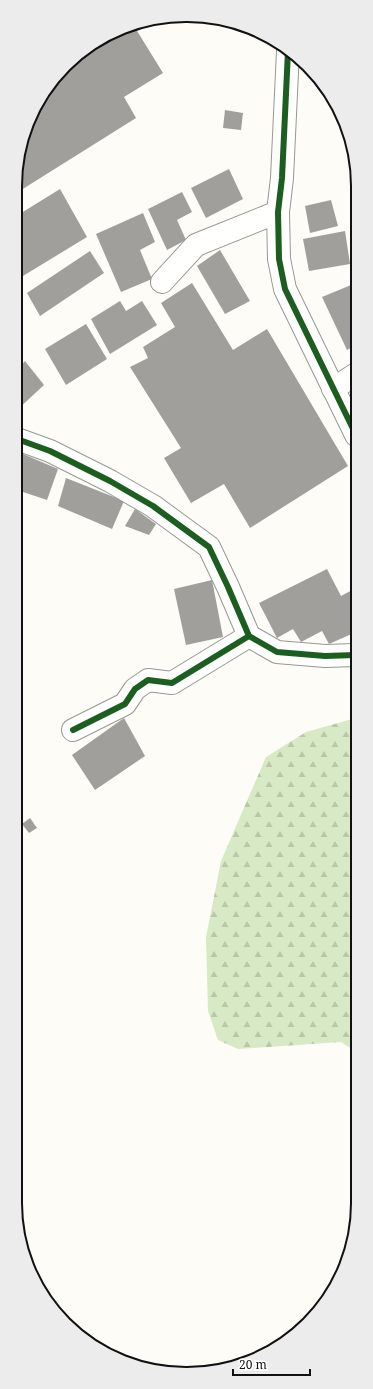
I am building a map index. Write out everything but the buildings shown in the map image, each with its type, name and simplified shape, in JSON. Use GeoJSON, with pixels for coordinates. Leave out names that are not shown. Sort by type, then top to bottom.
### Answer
{"type":"FeatureCollection","features":[{"type":"Feature","properties":{"kind":"street"},"geometry":{"type":"LineString","coordinates":[[288,57],[282,178],[278,212],[279,259],[285,289],[351,425]]}},
{"type":"Feature","properties":{"kind":"street"},"geometry":{"type":"LineString","coordinates":[[162,282],[196,245],[278,212]]}},
{"type":"Feature","properties":{"kind":"street"},"geometry":{"type":"LineString","coordinates":[[333,389],[351,377]]}},
{"type":"Feature","properties":{"kind":"street"},"geometry":{"type":"LineString","coordinates":[[22,441],[50,451],[110,481],[153,506],[209,547],[249,636],[277,652],[325,656],[351,654]]}},
{"type":"Feature","properties":{"kind":"street"},"geometry":{"type":"LineString","coordinates":[[73,730],[125,704],[135,689],[148,680],[172,683],[249,636]]}},
{"type":"Feature","properties":{"kind":"green space"},"geometry":{"type":"Polygon","coordinates":[[[351,719],[351,1048],[341,1042],[238,1049],[218,1040],[208,1011],[206,937],[221,861],[266,757],[306,732],[351,719]]]}},
{"type":"Feature","properties":{"kind":"cycle path"},"geometry":{"type":"LineString","coordinates":[[288,57],[282,178],[278,212],[279,259],[285,289],[351,425]]}},
{"type":"Feature","properties":{"kind":"cycle path"},"geometry":{"type":"LineString","coordinates":[[22,441],[50,451],[110,481],[153,506],[209,547],[249,636],[277,652],[325,656],[351,655]]}},
{"type":"Feature","properties":{"kind":"cycle path"},"geometry":{"type":"LineString","coordinates":[[73,730],[125,704],[135,689],[148,680],[172,683],[249,636]]}}]}
